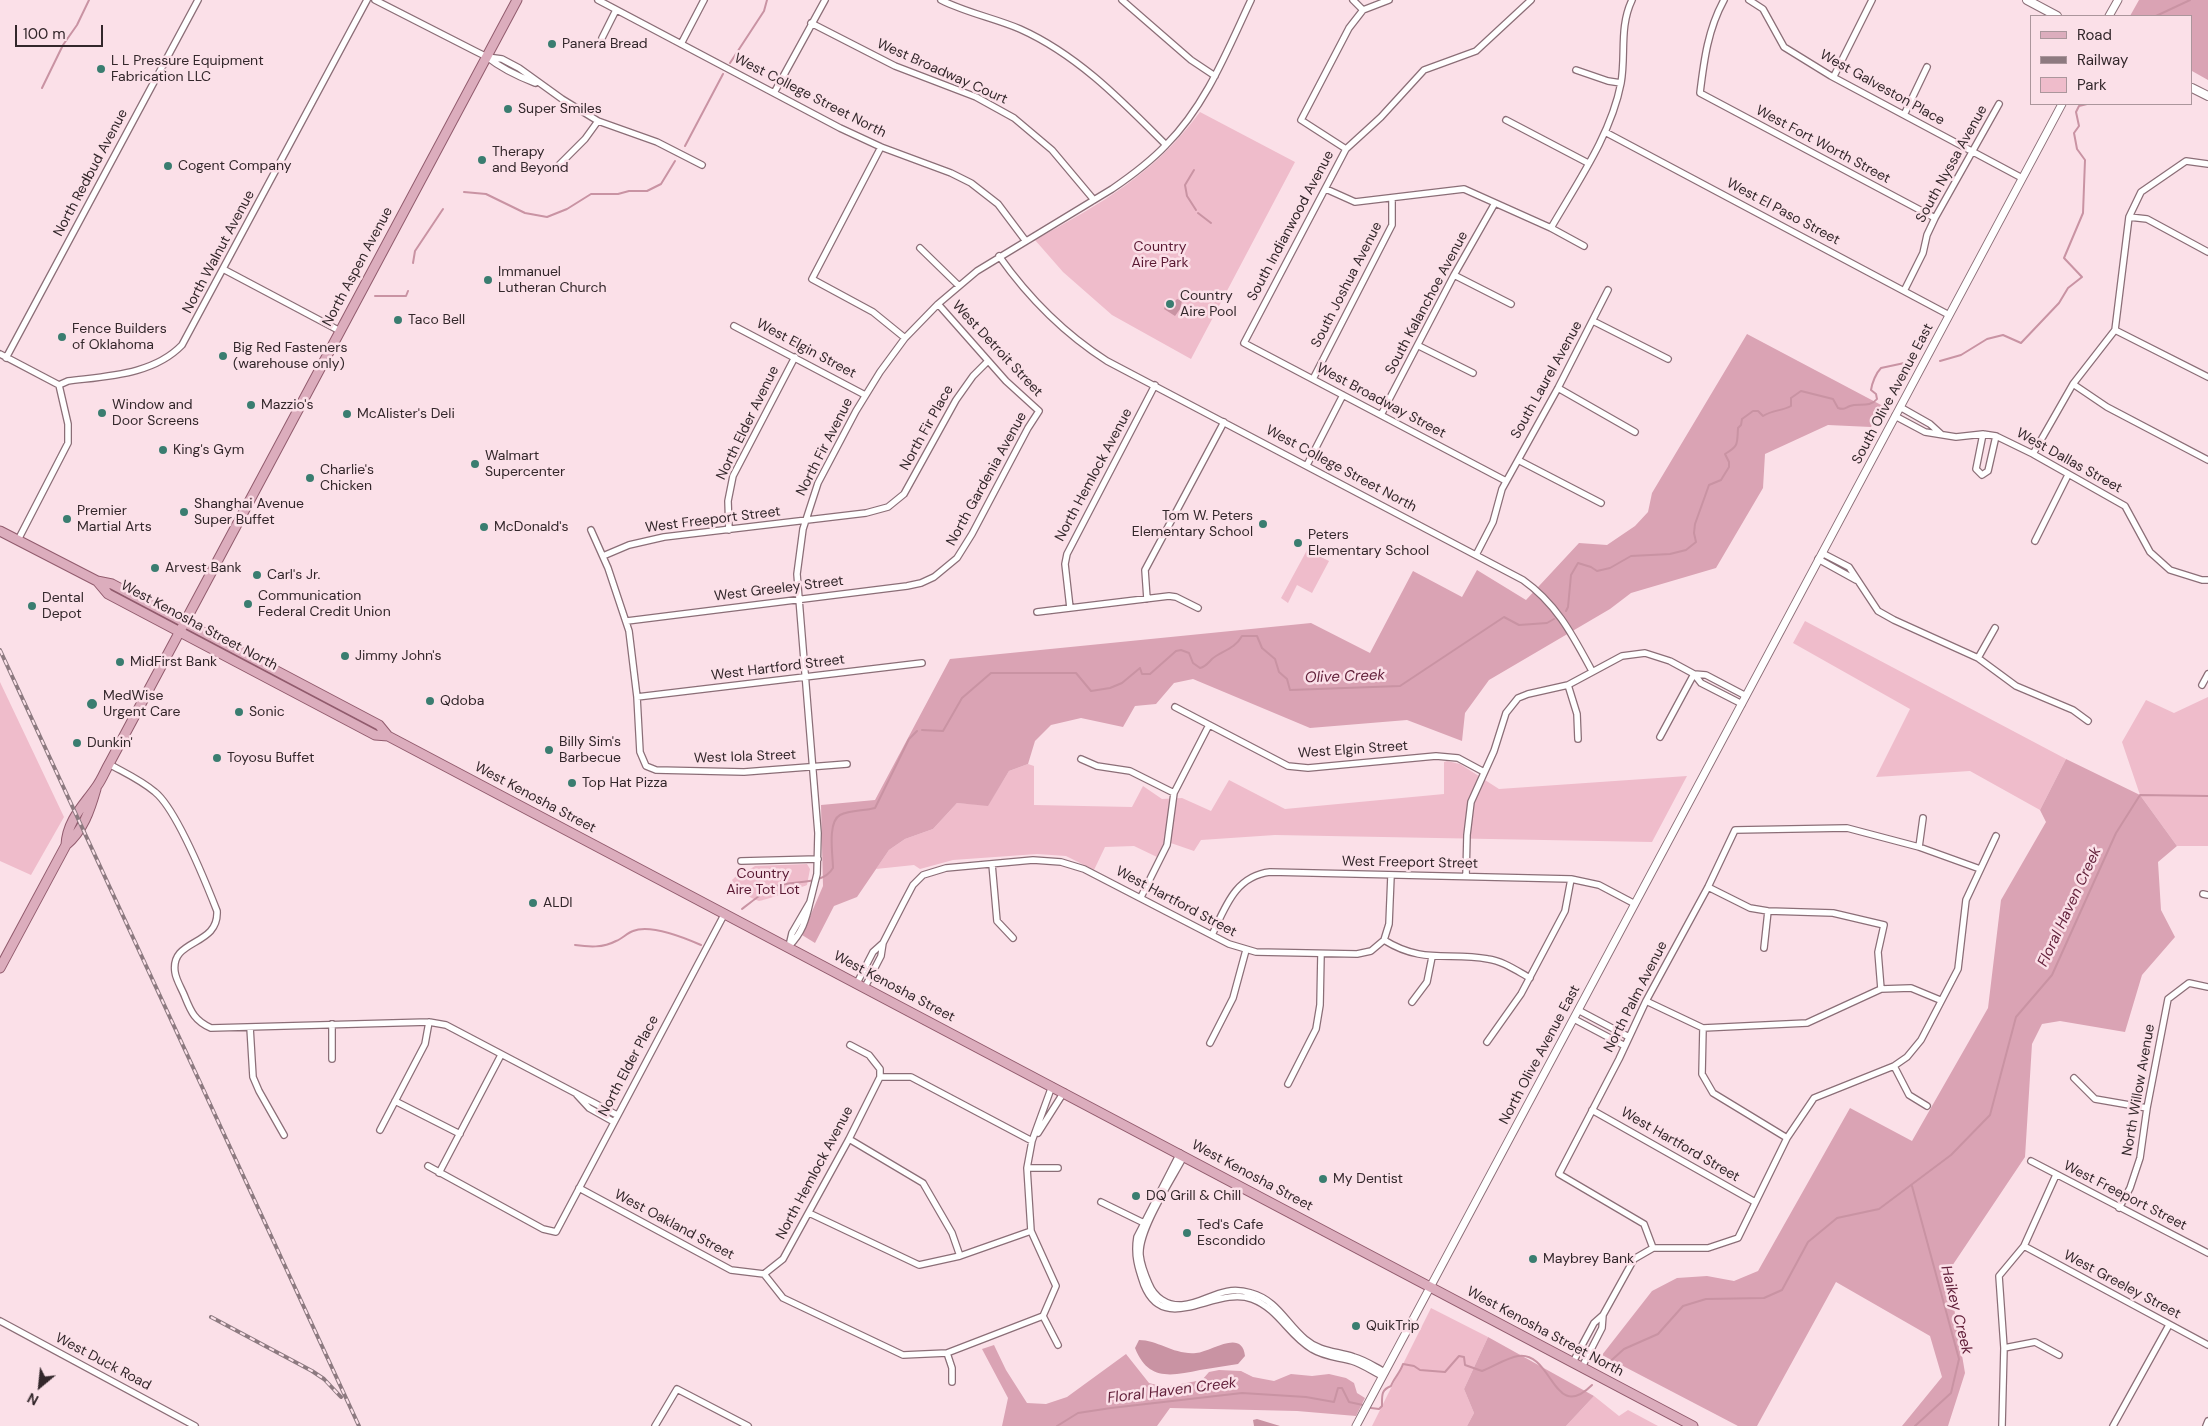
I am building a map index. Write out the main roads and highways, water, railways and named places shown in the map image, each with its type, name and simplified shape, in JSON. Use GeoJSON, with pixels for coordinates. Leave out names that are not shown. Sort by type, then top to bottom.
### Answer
{"type":"FeatureCollection","features":[{"type":"Feature","properties":{"kind":"main road","name":"North Aspen Avenue"},"geometry":{"type":"LineString","coordinates":[[0,968],[66,845],[67,832],[81,805],[97,786],[109,764],[517,0]]}},
{"type":"Feature","properties":{"kind":"main road"},"geometry":{"type":"LineString","coordinates":[[2027,0],[2055,15]]}},
{"type":"Feature","properties":{"kind":"main road"},"geometry":{"type":"LineString","coordinates":[[2193,88],[2208,96]]}},
{"type":"Feature","properties":{"kind":"main road","name":"West Kenosha Street North"},"geometry":{"type":"LineString","coordinates":[[0,531],[97,581],[112,584],[297,681]]}},
{"type":"Feature","properties":{"kind":"main road","name":"West Kenosha Street North"},"geometry":{"type":"LineString","coordinates":[[97,581],[108,594],[292,691]]}},
{"type":"Feature","properties":{"kind":"main road"},"geometry":{"type":"LineString","coordinates":[[292,691],[297,681]]}},
{"type":"Feature","properties":{"kind":"main road","name":"West Kenosha Street"},"geometry":{"type":"LineString","coordinates":[[297,681],[379,725],[388,736],[1386,1262]]}},
{"type":"Feature","properties":{"kind":"main road","name":"West Kenosha Street"},"geometry":{"type":"LineString","coordinates":[[292,691],[375,735],[388,736]]}},
{"type":"Feature","properties":{"kind":"main road","name":"West Kenosha Street North"},"geometry":{"type":"LineString","coordinates":[[1386,1262],[1692,1426]]}},
{"type":"Feature","properties":{"kind":"waterway"},"geometry":{"type":"LineString","coordinates":[[42,88],[63,45],[77,25],[89,0]]}},
{"type":"Feature","properties":{"kind":"waterway"},"geometry":{"type":"LineString","coordinates":[[730,63],[764,11],[767,0]]}},
{"type":"Feature","properties":{"kind":"waterway","name":"Olive Creek"},"geometry":{"type":"LineString","coordinates":[[2158,15],[2190,0]]}},
{"type":"Feature","properties":{"kind":"waterway"},"geometry":{"type":"LineString","coordinates":[[685,146],[723,74]]}},
{"type":"Feature","properties":{"kind":"waterway","name":"Olive Creek"},"geometry":{"type":"LineString","coordinates":[[1940,361],[1961,355],[1987,339],[2003,335],[2021,343],[2059,303],[2068,288],[2082,277],[2064,258],[2083,213],[2085,160],[2077,149],[2074,133],[2079,126],[2076,112],[2079,106],[2083,105]]}},
{"type":"Feature","properties":{"kind":"waterway"},"geometry":{"type":"LineString","coordinates":[[464,192],[486,194],[525,213],[547,217],[567,209],[591,194],[647,191],[661,184],[675,161]]}},
{"type":"Feature","properties":{"kind":"waterway"},"geometry":{"type":"LineString","coordinates":[[1194,170],[1185,185],[1187,196],[1196,210]]}},
{"type":"Feature","properties":{"kind":"waterway"},"geometry":{"type":"LineString","coordinates":[[413,263],[415,251],[443,209]]}},
{"type":"Feature","properties":{"kind":"waterway"},"geometry":{"type":"LineString","coordinates":[[1198,213],[1211,223]]}},
{"type":"Feature","properties":{"kind":"waterway"},"geometry":{"type":"LineString","coordinates":[[375,296],[406,296],[408,291]]}},
{"type":"Feature","properties":{"kind":"waterway","name":"Olive Creek"},"geometry":{"type":"LineString","coordinates":[[1566,611],[1571,575],[1578,563],[1597,571],[1610,568],[1631,556],[1670,554],[1686,550],[1696,542],[1695,524],[1709,485],[1721,480],[1729,467],[1725,454],[1733,449],[1736,444],[1738,428],[1741,425],[1742,419],[1753,411],[1758,411],[1763,416],[1788,408],[1791,406],[1791,398],[1801,391],[1833,399],[1840,409],[1871,403],[1877,399],[1876,394],[1871,390],[1874,378],[1881,368],[1909,362]]}},
{"type":"Feature","properties":{"kind":"waterway","name":"Olive Creek"},"geometry":{"type":"LineString","coordinates":[[922,730],[943,731],[962,698],[991,673],[1076,673],[1091,691],[1110,688],[1122,683],[1140,668],[1142,674],[1150,674],[1176,651],[1181,650],[1189,653],[1193,663],[1200,668],[1234,646],[1242,636],[1257,636],[1262,648],[1275,659],[1279,672],[1287,679],[1290,690],[1400,686],[1504,617],[1519,625],[1547,623],[1554,619]]}},
{"type":"Feature","properties":{"kind":"waterway","name":"Olive Creek"},"geometry":{"type":"LineString","coordinates":[[742,909],[760,895],[778,885],[813,880],[828,874],[833,868],[832,832],[836,819],[848,812],[875,808],[909,739],[917,731]]}},
{"type":"Feature","properties":{"kind":"waterway","name":"Floral Haven Creek"},"geometry":{"type":"LineString","coordinates":[[1605,1366],[1624,1349],[1658,1334],[1683,1306],[1706,1299],[1764,1298],[1782,1290],[1808,1242],[1837,1218],[1879,1209],[1951,1155],[1990,1115],[2016,1017],[2052,975],[2116,833],[2140,795],[2208,796]]}},
{"type":"Feature","properties":{"kind":"waterway","name":"Olive Creek"},"geometry":{"type":"LineString","coordinates":[[575,945],[606,945],[640,929],[667,933],[701,945]]}},
{"type":"Feature","properties":{"kind":"waterway","name":"Haikey Creek"},"geometry":{"type":"LineString","coordinates":[[1912,1186],[1959,1359],[1951,1393],[1915,1426]]}},
{"type":"Feature","properties":{"kind":"waterway","name":"Floral Haven Creek"},"geometry":{"type":"LineString","coordinates":[[1371,1408],[1379,1409],[1382,1406],[1384,1391],[1391,1386],[1403,1364],[1414,1366],[1420,1370],[1445,1372],[1459,1356],[1464,1357],[1465,1365],[1482,1371],[1513,1357],[1530,1357],[1547,1373],[1561,1392],[1569,1396],[1579,1395],[1592,1385]]}},
{"type":"Feature","properties":{"kind":"waterway","name":"Floral Haven Creek"},"geometry":{"type":"LineString","coordinates":[[1057,1426],[1078,1413],[1242,1393],[1306,1397],[1334,1402],[1338,1388],[1342,1388],[1349,1402],[1363,1405]]}},
{"type":"Feature","properties":{"kind":"railway"},"geometry":{"type":"LineString","coordinates":[[0,650],[359,1426]]}},
{"type":"Feature","properties":{"kind":"railway"},"geometry":{"type":"LineString","coordinates":[[211,1317],[312,1371],[324,1379],[341,1397]]}},
{"type":"Feature","properties":{"kind":"place","name":"Panera Bread"},"geometry":{"type":"Point","coordinates":[552,44]}},
{"type":"Feature","properties":{"kind":"place","name":"L L Pressure Equipment Fabrication LLC"},"geometry":{"type":"Point","coordinates":[101,69]}},
{"type":"Feature","properties":{"kind":"place","name":"Super Smiles"},"geometry":{"type":"Point","coordinates":[508,109]}},
{"type":"Feature","properties":{"kind":"place","name":"Therapy and Beyond"},"geometry":{"type":"Point","coordinates":[482,160]}},
{"type":"Feature","properties":{"kind":"place","name":"Cogent Company"},"geometry":{"type":"Point","coordinates":[168,166]}},
{"type":"Feature","properties":{"kind":"place","name":"Immanuel Lutheran Church"},"geometry":{"type":"Point","coordinates":[488,280]}},
{"type":"Feature","properties":{"kind":"place","name":"Country Aire Pool"},"geometry":{"type":"Point","coordinates":[1170,304]}},
{"type":"Feature","properties":{"kind":"place","name":"Taco Bell"},"geometry":{"type":"Point","coordinates":[398,320]}},
{"type":"Feature","properties":{"kind":"place","name":"Fence Builders of Oklahoma"},"geometry":{"type":"Point","coordinates":[62,337]}},
{"type":"Feature","properties":{"kind":"place","name":"Big Red Fasteners (warehouse only)"},"geometry":{"type":"Point","coordinates":[223,356]}},
{"type":"Feature","properties":{"kind":"place","name":"Mazzio's"},"geometry":{"type":"Point","coordinates":[251,405]}},
{"type":"Feature","properties":{"kind":"place","name":"Window and Door Screens"},"geometry":{"type":"Point","coordinates":[102,413]}},
{"type":"Feature","properties":{"kind":"place","name":"McAlister's Deli"},"geometry":{"type":"Point","coordinates":[347,414]}},
{"type":"Feature","properties":{"kind":"place","name":"King's Gym"},"geometry":{"type":"Point","coordinates":[163,450]}},
{"type":"Feature","properties":{"kind":"place","name":"Walmart Supercenter"},"geometry":{"type":"Point","coordinates":[475,464]}},
{"type":"Feature","properties":{"kind":"place","name":"Charlie's Chicken"},"geometry":{"type":"Point","coordinates":[310,478]}},
{"type":"Feature","properties":{"kind":"place","name":"Shanghai Avenue Super Buffet"},"geometry":{"type":"Point","coordinates":[184,512]}},
{"type":"Feature","properties":{"kind":"place","name":"Premier Martial Arts"},"geometry":{"type":"Point","coordinates":[67,519]}},
{"type":"Feature","properties":{"kind":"place","name":"Tom W. Peters Elementary School"},"geometry":{"type":"Point","coordinates":[1263,524]}},
{"type":"Feature","properties":{"kind":"place","name":"McDonald's"},"geometry":{"type":"Point","coordinates":[484,527]}},
{"type":"Feature","properties":{"kind":"place","name":"Peters Elementary School"},"geometry":{"type":"Point","coordinates":[1298,543]}},
{"type":"Feature","properties":{"kind":"place","name":"Arvest Bank"},"geometry":{"type":"Point","coordinates":[155,568]}},
{"type":"Feature","properties":{"kind":"place","name":"Carl's Jr."},"geometry":{"type":"Point","coordinates":[257,575]}},
{"type":"Feature","properties":{"kind":"place","name":"Communication Federal Credit Union"},"geometry":{"type":"Point","coordinates":[248,604]}},
{"type":"Feature","properties":{"kind":"place","name":"Dental Depot"},"geometry":{"type":"Point","coordinates":[32,606]}},
{"type":"Feature","properties":{"kind":"place","name":"Jimmy John's"},"geometry":{"type":"Point","coordinates":[345,656]}},
{"type":"Feature","properties":{"kind":"place","name":"MidFirst Bank"},"geometry":{"type":"Point","coordinates":[120,662]}},
{"type":"Feature","properties":{"kind":"place","name":"Qdoba"},"geometry":{"type":"Point","coordinates":[430,701]}},
{"type":"Feature","properties":{"kind":"place","name":"MedWise Urgent Care"},"geometry":{"type":"Point","coordinates":[92,704]}},
{"type":"Feature","properties":{"kind":"place","name":"Sonic"},"geometry":{"type":"Point","coordinates":[239,712]}},
{"type":"Feature","properties":{"kind":"place","name":"Dunkin'"},"geometry":{"type":"Point","coordinates":[77,743]}},
{"type":"Feature","properties":{"kind":"place","name":"Billy Sim's Barbecue"},"geometry":{"type":"Point","coordinates":[549,750]}},
{"type":"Feature","properties":{"kind":"place","name":"Toyosu Buffet"},"geometry":{"type":"Point","coordinates":[217,758]}},
{"type":"Feature","properties":{"kind":"place","name":"Top Hat Pizza"},"geometry":{"type":"Point","coordinates":[572,783]}},
{"type":"Feature","properties":{"kind":"place","name":"ALDI"},"geometry":{"type":"Point","coordinates":[533,903]}},
{"type":"Feature","properties":{"kind":"place","name":"My Dentist"},"geometry":{"type":"Point","coordinates":[1323,1179]}},
{"type":"Feature","properties":{"kind":"place","name":"DQ Grill & Chill"},"geometry":{"type":"Point","coordinates":[1136,1196]}},
{"type":"Feature","properties":{"kind":"place","name":"Ted's Cafe Escondido"},"geometry":{"type":"Point","coordinates":[1187,1233]}},
{"type":"Feature","properties":{"kind":"place","name":"Maybrey Bank"},"geometry":{"type":"Point","coordinates":[1533,1259]}},
{"type":"Feature","properties":{"kind":"place","name":"QuikTrip"},"geometry":{"type":"Point","coordinates":[1356,1326]}},
{"type":"Feature","properties":{"kind":"park label","name":"Country Aire Park"},"geometry":{"type":"Point","coordinates":[1160,256]}},
{"type":"Feature","properties":{"kind":"park label","name":"Country Aire Tot Lot"},"geometry":{"type":"Point","coordinates":[763,882]}}]}
